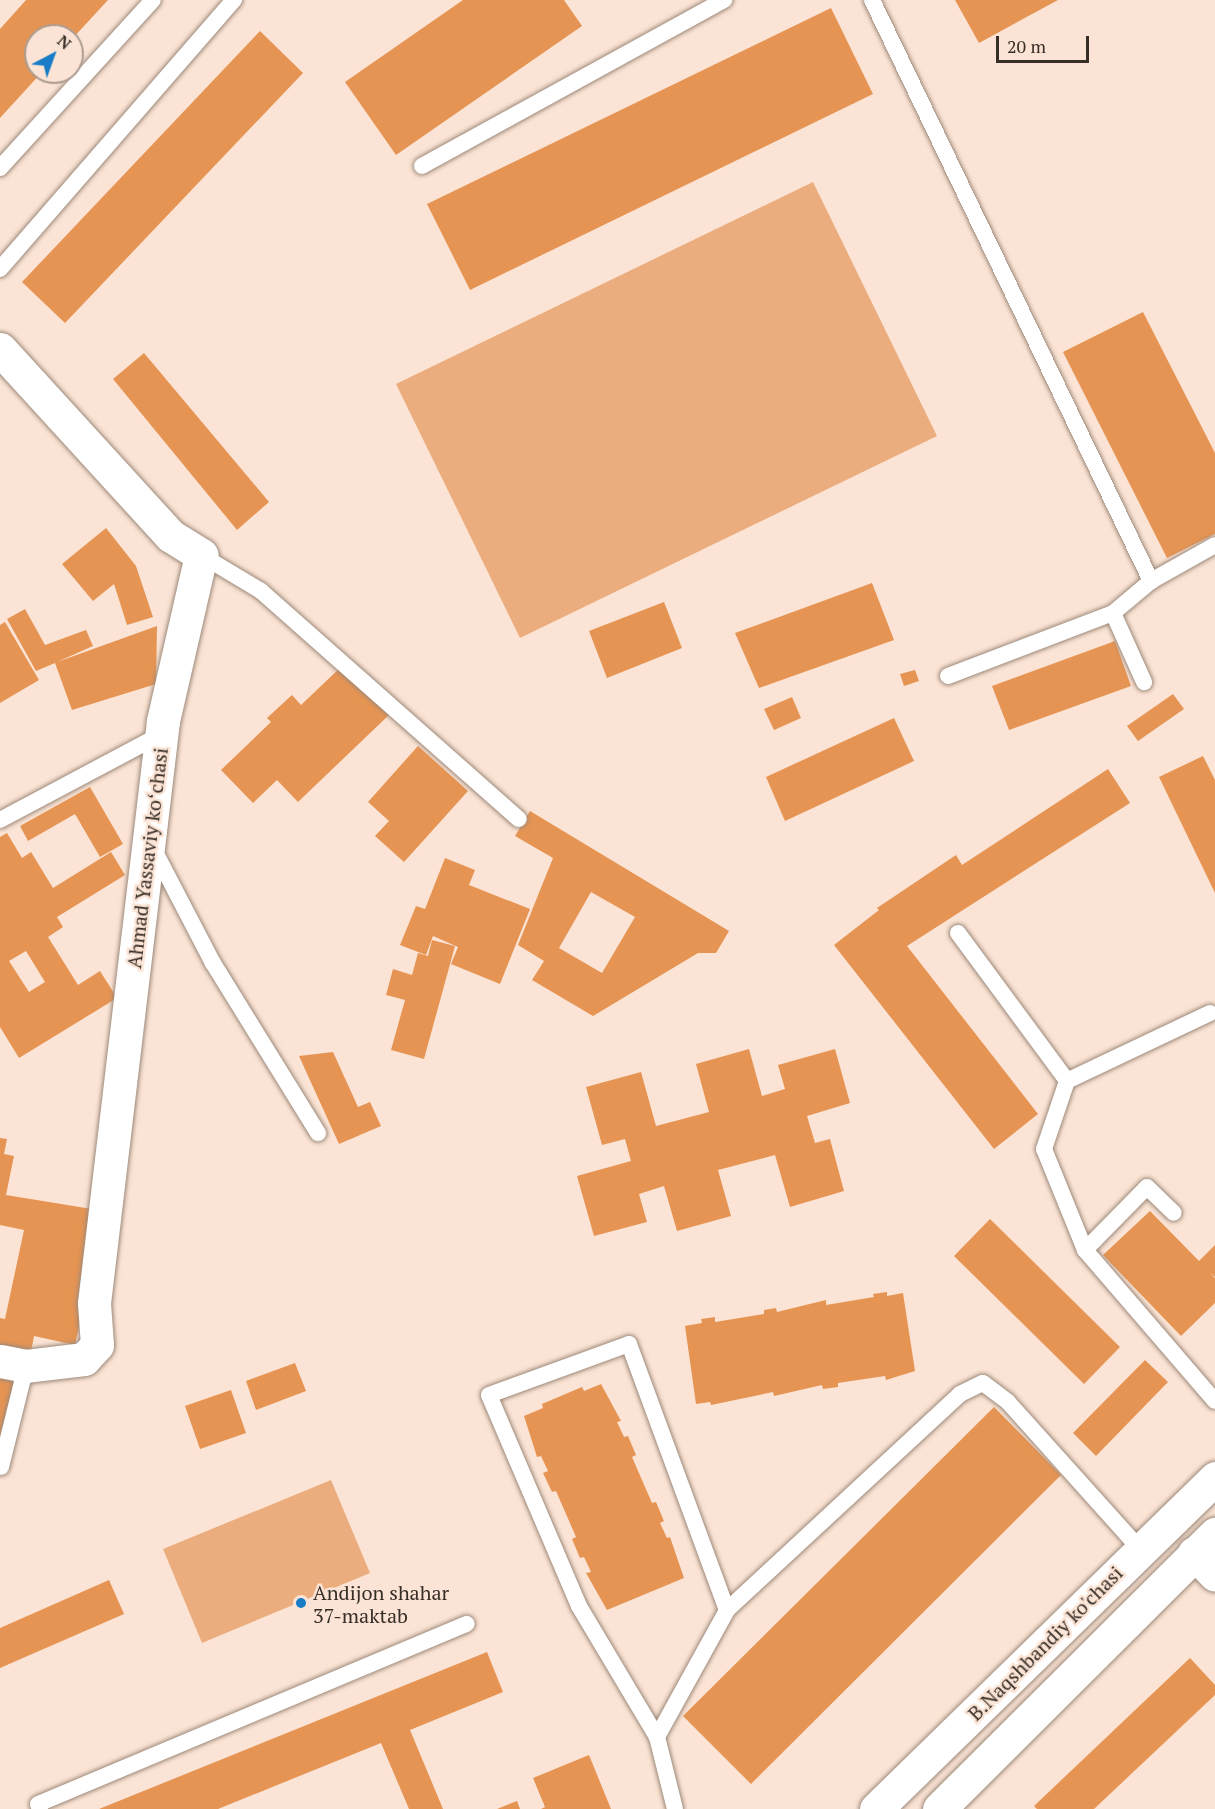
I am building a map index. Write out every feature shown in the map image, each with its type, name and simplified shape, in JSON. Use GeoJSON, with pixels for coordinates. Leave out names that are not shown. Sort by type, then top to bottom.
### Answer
{"type":"FeatureCollection","features":[{"type":"Feature","properties":{"kind":"street"},"geometry":{"type":"LineString","coordinates":[[0,349],[171,536],[201,555]]}},
{"type":"Feature","properties":{"kind":"street","name":"Ahmad Yassaviy koʻchasi"},"geometry":{"type":"LineString","coordinates":[[13,1364],[84,1359],[97,1345],[94,1303],[162,733],[201,555]]}},
{"type":"Feature","properties":{"kind":"street","name":"B.Naqshbandiy ko'chasi"},"geometry":{"type":"LineString","coordinates":[[876,1809],[1215,1478]]}},
{"type":"Feature","properties":{"kind":"street"},"geometry":{"type":"LineString","coordinates":[[939,1809],[1208,1554]]}},
{"type":"Feature","properties":{"kind":"lane"},"geometry":{"type":"LineString","coordinates":[[0,168],[153,0]]}},
{"type":"Feature","properties":{"kind":"lane"},"geometry":{"type":"LineString","coordinates":[[0,269],[234,0]]}},
{"type":"Feature","properties":{"kind":"lane"},"geometry":{"type":"LineString","coordinates":[[422,166],[724,0]]}},
{"type":"Feature","properties":{"kind":"lane"},"geometry":{"type":"LineString","coordinates":[[872,0],[1151,581]]}},
{"type":"Feature","properties":{"kind":"lane"},"geometry":{"type":"LineString","coordinates":[[948,676],[1113,613],[1151,581],[1215,545]]}},
{"type":"Feature","properties":{"kind":"lane"},"geometry":{"type":"LineString","coordinates":[[201,555],[261,591],[519,819]]}},
{"type":"Feature","properties":{"kind":"lane"},"geometry":{"type":"LineString","coordinates":[[1113,613],[1144,682]]}},
{"type":"Feature","properties":{"kind":"lane"},"geometry":{"type":"LineString","coordinates":[[0,820],[162,733]]}},
{"type":"Feature","properties":{"kind":"lane"},"geometry":{"type":"LineString","coordinates":[[149,840],[213,963],[318,1133]]}},
{"type":"Feature","properties":{"kind":"lane"},"geometry":{"type":"LineString","coordinates":[[958,933],[1067,1081]]}},
{"type":"Feature","properties":{"kind":"lane"},"geometry":{"type":"LineString","coordinates":[[1210,1013],[1067,1081],[1044,1149],[1085,1250],[1215,1401]]}},
{"type":"Feature","properties":{"kind":"lane"},"geometry":{"type":"LineString","coordinates":[[1085,1250],[1147,1187],[1174,1213]]}},
{"type":"Feature","properties":{"kind":"lane"},"geometry":{"type":"LineString","coordinates":[[675,1809],[657,1737],[579,1606],[489,1395],[629,1344],[727,1610]]}},
{"type":"Feature","properties":{"kind":"lane"},"geometry":{"type":"LineString","coordinates":[[2,1467],[13,1364]]}},
{"type":"Feature","properties":{"kind":"lane"},"geometry":{"type":"LineString","coordinates":[[657,1737],[727,1610],[960,1394],[983,1383],[1008,1402],[1140,1549]]}},
{"type":"Feature","properties":{"kind":"lane"},"geometry":{"type":"LineString","coordinates":[[40,1809],[38,1804],[467,1624]]}},
{"type":"Feature","properties":{"kind":"shaded area"},"geometry":{"type":"Polygon","coordinates":[[[813,182],[937,436],[520,638],[396,384],[813,182]]]}},
{"type":"Feature","properties":{"kind":"shaded area"},"geometry":{"type":"Polygon","coordinates":[[[331,1480],[370,1573],[202,1643],[163,1549],[331,1480]]]}},
{"type":"Feature","properties":{"kind":"building"},"geometry":{"type":"Polygon","coordinates":[[[26,0],[108,0],[84,26],[84,24],[24,24],[24,84],[31,84],[0,118],[0,29],[26,0]]]}},
{"type":"Feature","properties":{"kind":"building"},"geometry":{"type":"Polygon","coordinates":[[[463,0],[564,0],[582,26],[396,155],[345,82],[463,0]]]}},
{"type":"Feature","properties":{"kind":"building"},"geometry":{"type":"Polygon","coordinates":[[[955,0],[1058,0],[979,43],[955,0]]]}},
{"type":"Feature","properties":{"kind":"building"},"geometry":{"type":"Polygon","coordinates":[[[831,8],[873,94],[470,290],[427,204],[831,8]]]}},
{"type":"Feature","properties":{"kind":"building"},"geometry":{"type":"Polygon","coordinates":[[[260,31],[303,73],[65,323],[22,282],[260,31]]]}},
{"type":"Feature","properties":{"kind":"building"},"geometry":{"type":"Polygon","coordinates":[[[1143,312],[1215,453],[1215,534],[1167,558],[1063,352],[1143,312]]]}},
{"type":"Feature","properties":{"kind":"building"},"geometry":{"type":"Polygon","coordinates":[[[144,353],[269,502],[237,530],[113,379],[144,353]]]}},
{"type":"Feature","properties":{"kind":"building"},"geometry":{"type":"Polygon","coordinates":[[[106,528],[136,566],[153,617],[127,625],[114,584],[93,601],[62,564],[106,528]]]}},
{"type":"Feature","properties":{"kind":"building"},"geometry":{"type":"Polygon","coordinates":[[[872,583],[894,640],[759,688],[735,633],[872,583]]]}},
{"type":"Feature","properties":{"kind":"building"},"geometry":{"type":"Polygon","coordinates":[[[664,602],[682,648],[607,678],[589,631],[664,602]]]}},
{"type":"Feature","properties":{"kind":"building"},"geometry":{"type":"Polygon","coordinates":[[[25,609],[45,645],[86,630],[93,646],[57,662],[157,626],[156,684],[72,710],[55,663],[36,671],[7,619],[25,609]]]}},
{"type":"Feature","properties":{"kind":"building"},"geometry":{"type":"Polygon","coordinates":[[[5,622],[39,680],[0,703],[0,625],[5,622]]]}},
{"type":"Feature","properties":{"kind":"building"},"geometry":{"type":"Polygon","coordinates":[[[1115,641],[1131,686],[1009,730],[992,686],[1115,641]]]}},
{"type":"Feature","properties":{"kind":"building"},"geometry":{"type":"Polygon","coordinates":[[[343,665],[390,714],[298,802],[277,780],[253,803],[221,770],[271,722],[267,718],[292,695],[301,705],[343,665]]]}},
{"type":"Feature","properties":{"kind":"building"},"geometry":{"type":"Polygon","coordinates":[[[915,670],[919,681],[904,686],[900,674],[915,670]]]}},
{"type":"Feature","properties":{"kind":"building"},"geometry":{"type":"Polygon","coordinates":[[[1173,694],[1184,709],[1138,741],[1127,726],[1173,694]]]}},
{"type":"Feature","properties":{"kind":"building"},"geometry":{"type":"Polygon","coordinates":[[[792,697],[801,718],[774,730],[764,709],[792,697]]]}},
{"type":"Feature","properties":{"kind":"building"},"geometry":{"type":"Polygon","coordinates":[[[894,718],[914,761],[785,821],[766,777],[894,718]]]}},
{"type":"Feature","properties":{"kind":"building"},"geometry":{"type":"Polygon","coordinates":[[[418,746],[468,791],[404,862],[375,836],[389,821],[368,802],[418,746]]]}},
{"type":"Feature","properties":{"kind":"building"},"geometry":{"type":"Polygon","coordinates":[[[1203,756],[1215,780],[1215,893],[1159,777],[1203,756]]]}},
{"type":"Feature","properties":{"kind":"building"},"geometry":{"type":"Polygon","coordinates":[[[1108,769],[1130,803],[907,946],[1038,1114],[994,1149],[834,945],[879,910],[877,908],[956,855],[962,865],[1108,769]]]}},
{"type":"Feature","properties":{"kind":"building"},"geometry":{"type":"Polygon","coordinates":[[[90,787],[123,844],[100,857],[75,814],[28,841],[20,826],[90,787]]]}},
{"type":"Feature","properties":{"kind":"building"},"geometry":{"type":"Polygon","coordinates":[[[530,811],[729,931],[716,953],[698,953],[593,1016],[532,980],[544,961],[518,945],[553,858],[515,836],[530,811]],[[591,892],[559,948],[602,973],[635,917],[591,892]]]}},
{"type":"Feature","properties":{"kind":"building"},"geometry":{"type":"Polygon","coordinates":[[[7,833],[22,858],[31,852],[53,888],[111,852],[125,875],[57,917],[63,927],[48,937],[78,985],[100,971],[117,998],[19,1058],[0,1027],[0,837],[7,833]],[[26,951],[9,961],[29,992],[45,982],[26,951]]]}},
{"type":"Feature","properties":{"kind":"building"},"geometry":{"type":"Polygon","coordinates":[[[445,858],[475,870],[469,885],[530,909],[500,984],[451,964],[458,947],[433,936],[426,955],[400,945],[416,906],[425,909],[445,858]]]}},
{"type":"Feature","properties":{"kind":"building"},"geometry":{"type":"Polygon","coordinates":[[[432,940],[455,946],[424,1059],[391,1050],[405,1000],[386,995],[393,969],[412,975],[418,953],[428,956],[432,940]]]}},
{"type":"Feature","properties":{"kind":"building"},"geometry":{"type":"Polygon","coordinates":[[[749,1049],[762,1096],[785,1089],[778,1065],[835,1049],[850,1103],[807,1116],[815,1143],[830,1139],[844,1191],[790,1207],[775,1155],[718,1170],[731,1216],[677,1231],[664,1186],[639,1194],[647,1222],[594,1236],[577,1176],[631,1161],[625,1139],[602,1145],[586,1087],[641,1072],[656,1126],[709,1112],[696,1064],[749,1049]]]}},
{"type":"Feature","properties":{"kind":"building"},"geometry":{"type":"Polygon","coordinates":[[[333,1052],[358,1107],[370,1102],[381,1126],[339,1144],[299,1056],[333,1052]]]}},
{"type":"Feature","properties":{"kind":"building"},"geometry":{"type":"Polygon","coordinates":[[[0,1138],[7,1139],[4,1154],[14,1156],[6,1195],[104,1211],[75,1345],[34,1336],[30,1357],[0,1350],[0,1318],[5,1319],[24,1230],[0,1225],[0,1138]]]}},
{"type":"Feature","properties":{"kind":"building"},"geometry":{"type":"Polygon","coordinates":[[[1150,1211],[1199,1261],[1215,1245],[1215,1277],[1210,1273],[1215,1278],[1215,1303],[1181,1336],[1103,1255],[1150,1211]]]}},
{"type":"Feature","properties":{"kind":"building"},"geometry":{"type":"Polygon","coordinates":[[[990,1219],[1120,1347],[1084,1384],[954,1256],[990,1219]]]}},
{"type":"Feature","properties":{"kind":"building"},"geometry":{"type":"Polygon","coordinates":[[[887,1292],[887,1296],[903,1293],[915,1371],[886,1380],[885,1376],[838,1383],[838,1387],[823,1389],[822,1385],[774,1396],[773,1392],[711,1405],[710,1402],[696,1404],[685,1326],[702,1323],[701,1319],[715,1317],[715,1322],[764,1314],[764,1310],[776,1308],[777,1312],[826,1300],[826,1305],[874,1297],[873,1294],[887,1292]]]}},
{"type":"Feature","properties":{"kind":"building"},"geometry":{"type":"Polygon","coordinates":[[[1145,1360],[1168,1382],[1096,1456],[1073,1433],[1145,1360]]]}},
{"type":"Feature","properties":{"kind":"building"},"geometry":{"type":"Polygon","coordinates":[[[295,1363],[306,1391],[256,1410],[246,1381],[295,1363]]]}},
{"type":"Feature","properties":{"kind":"building"},"geometry":{"type":"Polygon","coordinates":[[[0,1374],[15,1378],[0,1440],[0,1374]]]}},
{"type":"Feature","properties":{"kind":"building"},"geometry":{"type":"Polygon","coordinates":[[[601,1384],[621,1421],[617,1422],[624,1437],[628,1436],[636,1455],[632,1457],[652,1503],[656,1502],[664,1521],[660,1523],[667,1538],[670,1537],[684,1578],[607,1610],[586,1573],[591,1572],[584,1557],[580,1558],[572,1539],[576,1537],[556,1491],[552,1492],[543,1473],[548,1471],[541,1456],[537,1457],[524,1416],[543,1408],[542,1404],[582,1387],[584,1391],[601,1384]]]}},
{"type":"Feature","properties":{"kind":"building"},"geometry":{"type":"Polygon","coordinates":[[[231,1390],[246,1433],[200,1449],[185,1406],[231,1390]]]}},
{"type":"Feature","properties":{"kind":"building"},"geometry":{"type":"Polygon","coordinates":[[[994,1407],[1061,1475],[751,1784],[683,1716],[994,1407]]]}},
{"type":"Feature","properties":{"kind":"building"},"geometry":{"type":"Polygon","coordinates":[[[109,1580],[124,1614],[0,1668],[0,1628],[109,1580]]]}},
{"type":"Feature","properties":{"kind":"building"},"geometry":{"type":"Polygon","coordinates":[[[487,1652],[503,1692],[410,1730],[443,1809],[409,1809],[381,1743],[218,1809],[99,1809],[487,1652]]]}},
{"type":"Feature","properties":{"kind":"building"},"geometry":{"type":"Polygon","coordinates":[[[1190,1658],[1215,1685],[1215,1695],[1094,1809],[1037,1809],[1034,1806],[1190,1658]]]}},
{"type":"Feature","properties":{"kind":"building"},"geometry":{"type":"Polygon","coordinates":[[[589,1755],[611,1809],[541,1809],[545,1807],[533,1778],[589,1755]]]}},
{"type":"Feature","properties":{"kind":"building"},"geometry":{"type":"Polygon","coordinates":[[[517,1801],[520,1809],[497,1809],[517,1801]]]}},
{"type":"Feature","properties":{"kind":"place","name":"Andijon shahar 37-maktab"},"geometry":{"type":"Point","coordinates":[301,1603]}}]}
